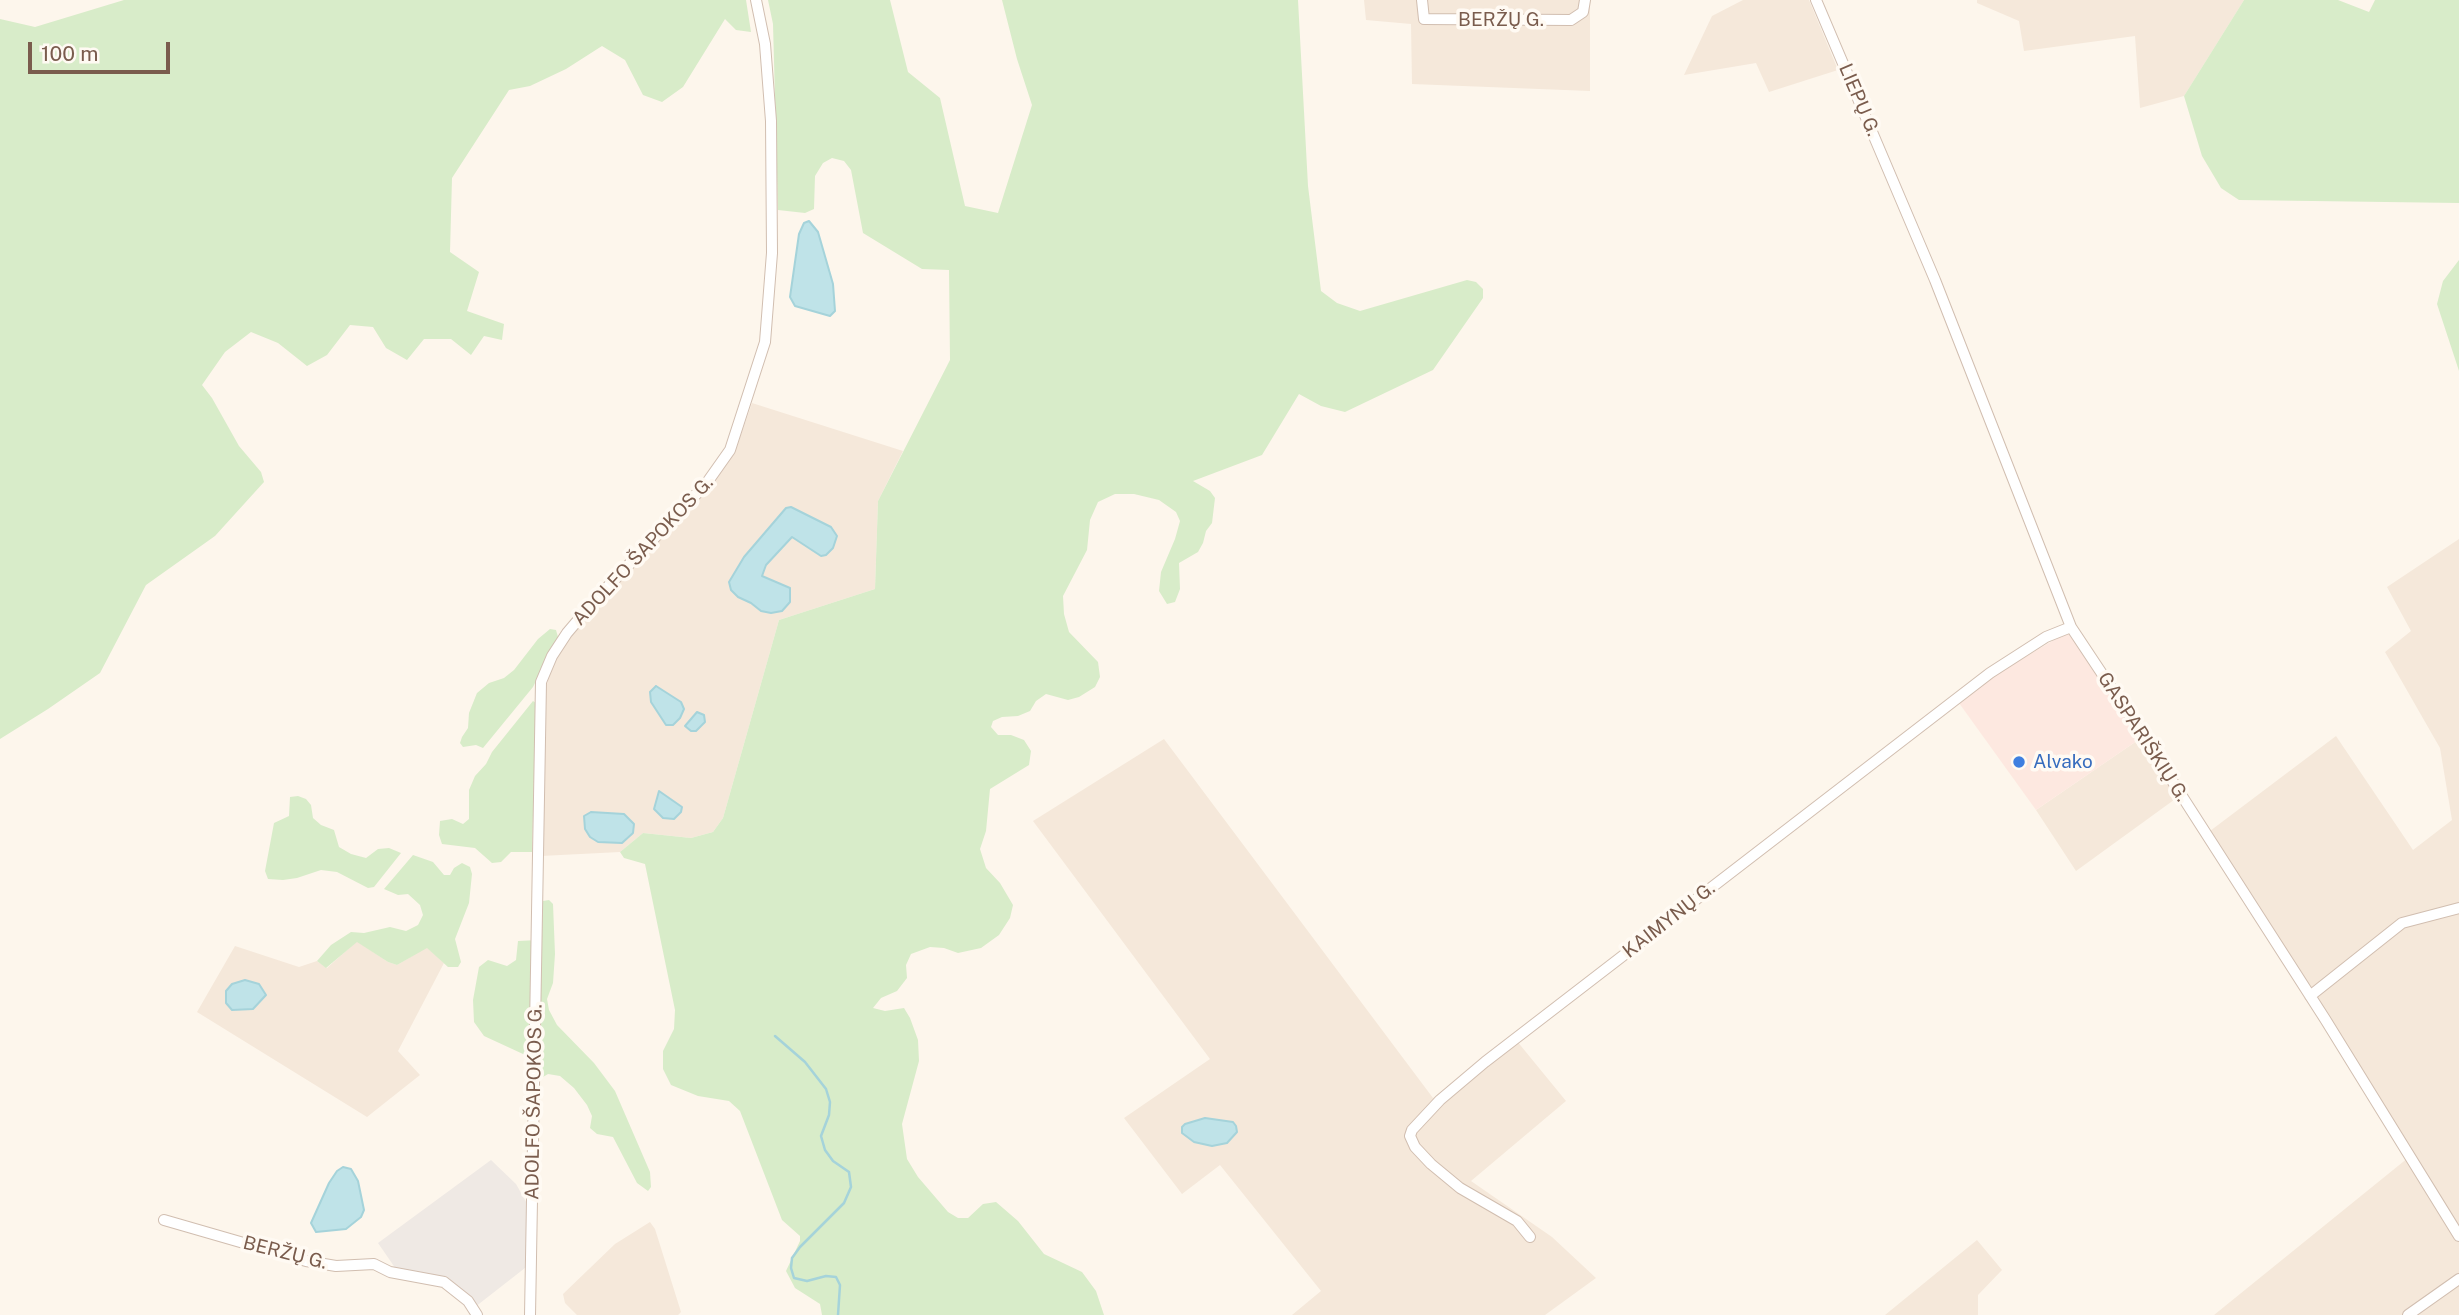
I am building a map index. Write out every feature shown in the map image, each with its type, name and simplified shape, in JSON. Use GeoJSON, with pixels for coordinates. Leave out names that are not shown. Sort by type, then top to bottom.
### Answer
{"type":"FeatureCollection","features":[{"type":"Feature","properties":{"kind":"street","name":"ADOLFO ŠAPOKOS G."},"geometry":{"type":"LineString","coordinates":[[530,1315],[541,682],[552,656],[567,633],[596,598],[706,484],[730,450],[765,342],[772,253],[771,121],[765,44],[756,0]]}},
{"type":"Feature","properties":{"kind":"street","name":"BERŽŲ G."},"geometry":{"type":"LineString","coordinates":[[1422,0],[1424,19],[1558,20],[1571,20],[1583,12],[1585,0]]}},
{"type":"Feature","properties":{"kind":"street","name":"LIEPŲ G."},"geometry":{"type":"LineString","coordinates":[[1816,0],[1903,201]]}},
{"type":"Feature","properties":{"kind":"street","name":"GASPARIŠKIŲ G."},"geometry":{"type":"LineString","coordinates":[[1903,201],[2071,627],[2310,996],[2459,1236]]}},
{"type":"Feature","properties":{"kind":"street","name":"KAIMYNŲ G."},"geometry":{"type":"LineString","coordinates":[[1530,1237],[1517,1221],[1460,1188],[1431,1164],[1415,1147],[1410,1136],[1412,1130],[1440,1100],[1485,1062],[1990,673],[2046,637],[2071,627]]}},
{"type":"Feature","properties":{"kind":"street"},"geometry":{"type":"LineString","coordinates":[[2310,996],[2402,923],[2459,908]]}},
{"type":"Feature","properties":{"kind":"street","name":"BERŽŲ G."},"geometry":{"type":"LineString","coordinates":[[164,1220],[306,1261],[335,1266],[374,1264],[390,1272],[444,1282],[468,1301],[477,1315]]}},
{"type":"Feature","properties":{"kind":"street"},"geometry":{"type":"LineString","coordinates":[[2409,1315],[2459,1279]]}},
{"type":"Feature","properties":{"kind":"shaded area"},"geometry":{"type":"Polygon","coordinates":[[[1364,0],[1590,0],[1590,91],[1412,84],[1411,24],[1366,20],[1364,0]]]}},
{"type":"Feature","properties":{"kind":"shaded area"},"geometry":{"type":"Polygon","coordinates":[[[1743,0],[1809,0],[1838,70],[1769,92],[1756,63],[1684,75],[1712,16],[1743,0]]]}},
{"type":"Feature","properties":{"kind":"shaded area"},"geometry":{"type":"Polygon","coordinates":[[[1977,0],[2244,0],[2184,96],[2140,108],[2135,36],[2024,51],[2019,21],[1977,3],[1977,0]]]}},
{"type":"Feature","properties":{"kind":"shaded area"},"geometry":{"type":"Polygon","coordinates":[[[752,403],[903,451],[878,501],[875,589],[779,620],[723,818],[713,832],[691,838],[643,833],[620,852],[541,856],[545,692],[552,664],[569,638],[614,584],[706,493],[737,446],[752,403]]]}},
{"type":"Feature","properties":{"kind":"shaded area"},"geometry":{"type":"Polygon","coordinates":[[[2459,539],[2459,1315],[2214,1315],[2414,1153],[2210,831],[2336,736],[2413,850],[2452,820],[2440,748],[2385,652],[2411,631],[2387,587],[2459,539]]]}},
{"type":"Feature","properties":{"kind":"shaded area"},"geometry":{"type":"Polygon","coordinates":[[[2064,634],[2071,635],[2141,738],[2036,810],[1959,703],[2000,672],[2064,634]]]}},
{"type":"Feature","properties":{"kind":"shaded area"},"geometry":{"type":"Polygon","coordinates":[[[2141,738],[2178,797],[2076,871],[2036,810],[2141,738]]]}},
{"type":"Feature","properties":{"kind":"shaded area"},"geometry":{"type":"Polygon","coordinates":[[[1164,739],[1433,1098],[1512,1035],[1566,1101],[1471,1181],[1552,1237],[1596,1278],[1545,1315],[1292,1315],[1321,1291],[1220,1165],[1182,1194],[1124,1118],[1210,1059],[1033,821],[1164,739]]]}},
{"type":"Feature","properties":{"kind":"shaded area"},"geometry":{"type":"Polygon","coordinates":[[[357,941],[397,965],[427,947],[444,963],[398,1051],[420,1075],[367,1117],[197,1012],[235,946],[299,967],[317,961],[327,968],[357,941]]]}},
{"type":"Feature","properties":{"kind":"shaded area"},"geometry":{"type":"Polygon","coordinates":[[[491,1160],[516,1184],[529,1207],[525,1268],[475,1307],[457,1287],[398,1272],[378,1243],[491,1160]]]}},
{"type":"Feature","properties":{"kind":"shaded area"},"geometry":{"type":"Polygon","coordinates":[[[650,1222],[655,1229],[681,1312],[678,1315],[577,1315],[565,1303],[563,1294],[615,1244],[650,1222]]]}},
{"type":"Feature","properties":{"kind":"shaded area"},"geometry":{"type":"Polygon","coordinates":[[[1977,1240],[2002,1270],[1978,1295],[1978,1315],[1885,1315],[1977,1240]]]}},
{"type":"Feature","properties":{"kind":"green space"},"geometry":{"type":"Polygon","coordinates":[[[124,0],[746,0],[751,32],[736,30],[725,19],[683,87],[662,102],[643,95],[625,60],[602,46],[566,69],[530,86],[509,90],[452,178],[450,252],[479,272],[467,311],[504,324],[502,340],[484,336],[471,355],[451,339],[424,339],[407,360],[386,348],[373,327],[350,325],[327,355],[307,366],[278,343],[251,332],[225,352],[202,385],[239,446],[261,472],[264,482],[215,536],[146,585],[100,673],[0,739],[0,19],[35,27],[124,0]]]}},
{"type":"Feature","properties":{"kind":"green space"},"geometry":{"type":"Polygon","coordinates":[[[768,0],[890,0],[908,72],[940,98],[965,206],[998,213],[1032,105],[1002,0],[1298,0],[1308,186],[1321,291],[1337,303],[1360,311],[1467,280],[1476,282],[1483,289],[1483,298],[1433,370],[1345,412],[1321,406],[1299,394],[1262,455],[1193,481],[1210,491],[1215,498],[1212,523],[1198,552],[1179,563],[1180,589],[1175,602],[1167,604],[1159,591],[1161,572],[1180,521],[1176,512],[1159,500],[1134,494],[1115,494],[1098,502],[1090,520],[1087,550],[1063,596],[1069,632],[1098,662],[1100,677],[1095,687],[1079,697],[1068,700],[1046,694],[1036,701],[1030,711],[1018,716],[1002,717],[993,721],[991,727],[998,735],[1011,735],[1024,740],[1031,751],[1029,765],[990,789],[986,831],[980,849],[986,868],[1000,883],[1013,905],[1010,918],[999,935],[981,948],[958,953],[930,947],[911,954],[906,965],[907,978],[897,991],[881,998],[873,1008],[885,1011],[904,1008],[918,1040],[919,1061],[902,1124],[907,1159],[918,1177],[948,1212],[958,1218],[968,1218],[983,1204],[996,1202],[1018,1221],[1044,1254],[1082,1272],[1096,1291],[1104,1315],[822,1315],[820,1304],[795,1288],[786,1271],[800,1236],[782,1220],[740,1111],[729,1101],[698,1096],[671,1085],[663,1069],[663,1051],[674,1029],[675,1010],[645,864],[624,858],[620,852],[643,833],[691,838],[713,832],[723,818],[779,620],[875,589],[878,501],[950,360],[949,270],[922,269],[863,233],[851,170],[844,161],[832,158],[823,163],[815,176],[814,209],[805,213],[778,210],[773,24],[768,0]]]}},
{"type":"Feature","properties":{"kind":"green space"},"geometry":{"type":"Polygon","coordinates":[[[2244,0],[2338,0],[2369,12],[2375,0],[2459,0],[2459,203],[2239,200],[2221,188],[2202,156],[2184,96],[2244,0]]]}},
{"type":"Feature","properties":{"kind":"green space"},"geometry":{"type":"Polygon","coordinates":[[[2459,260],[2459,371],[2437,304],[2443,281],[2459,260]]]}},
{"type":"Feature","properties":{"kind":"green space"},"geometry":{"type":"Polygon","coordinates":[[[550,629],[556,630],[558,637],[533,687],[483,748],[476,745],[463,747],[460,743],[468,728],[469,713],[477,693],[489,683],[504,678],[514,670],[538,639],[550,629]]]}},
{"type":"Feature","properties":{"kind":"green space"},"geometry":{"type":"Polygon","coordinates":[[[533,701],[536,703],[532,852],[511,852],[501,862],[492,863],[475,848],[442,844],[439,835],[440,821],[452,819],[463,824],[469,819],[469,790],[475,776],[533,701]]]}},
{"type":"Feature","properties":{"kind":"green space"},"geometry":{"type":"Polygon","coordinates":[[[298,796],[311,805],[313,818],[321,825],[334,830],[339,847],[351,854],[366,858],[378,849],[389,848],[401,853],[374,887],[368,888],[337,872],[321,870],[297,878],[268,879],[265,871],[274,823],[289,816],[290,797],[298,796]]]}},
{"type":"Feature","properties":{"kind":"green space"},"geometry":{"type":"Polygon","coordinates":[[[413,855],[433,862],[444,875],[450,875],[454,868],[462,863],[470,867],[472,874],[469,903],[455,939],[461,962],[458,967],[448,967],[427,948],[397,965],[357,942],[326,968],[317,961],[331,945],[351,932],[364,933],[390,927],[406,931],[418,925],[423,915],[420,905],[408,894],[398,895],[384,889],[413,855]]]}},
{"type":"Feature","properties":{"kind":"green space"},"geometry":{"type":"Polygon","coordinates":[[[549,900],[553,904],[555,954],[553,983],[547,999],[549,1010],[557,1025],[594,1063],[615,1091],[650,1172],[651,1187],[648,1191],[637,1183],[613,1137],[597,1134],[590,1128],[592,1116],[574,1088],[560,1076],[548,1074],[538,1080],[539,1059],[484,1036],[474,1022],[473,1000],[479,967],[488,960],[507,966],[516,960],[518,941],[539,940],[540,904],[549,900]]]}},
{"type":"Feature","properties":{"kind":"water"},"geometry":{"type":"Polygon","coordinates":[[[809,221],[818,232],[833,284],[835,311],[830,316],[795,306],[790,297],[799,234],[804,223],[809,221]]]}},
{"type":"Feature","properties":{"kind":"water"},"geometry":{"type":"Polygon","coordinates":[[[791,507],[831,527],[837,536],[833,548],[821,556],[792,537],[766,565],[762,576],[790,588],[790,602],[782,611],[761,611],[738,597],[731,590],[729,582],[744,557],[786,508],[791,507]]]}},
{"type":"Feature","properties":{"kind":"water"},"geometry":{"type":"Polygon","coordinates":[[[656,686],[681,702],[684,709],[673,725],[666,725],[651,702],[650,692],[656,686]]]}},
{"type":"Feature","properties":{"kind":"water"},"geometry":{"type":"Polygon","coordinates":[[[697,712],[704,715],[705,722],[696,731],[691,731],[685,726],[697,712]]]}},
{"type":"Feature","properties":{"kind":"water"},"geometry":{"type":"Polygon","coordinates":[[[659,791],[682,807],[674,819],[663,818],[654,809],[659,791]]]}},
{"type":"Feature","properties":{"kind":"water"},"geometry":{"type":"Polygon","coordinates":[[[591,812],[624,814],[634,824],[633,833],[622,843],[598,842],[590,837],[585,829],[584,816],[591,812]]]}},
{"type":"Feature","properties":{"kind":"water"},"geometry":{"type":"Polygon","coordinates":[[[245,980],[259,984],[266,995],[253,1009],[232,1010],[226,1003],[226,991],[232,984],[245,980]]]}},
{"type":"Feature","properties":{"kind":"water"},"geometry":{"type":"Polygon","coordinates":[[[1205,1118],[1233,1122],[1237,1132],[1227,1143],[1212,1146],[1194,1142],[1182,1133],[1185,1124],[1205,1118]]]}},
{"type":"Feature","properties":{"kind":"water"},"geometry":{"type":"Polygon","coordinates":[[[343,1167],[351,1169],[358,1181],[364,1210],[361,1217],[346,1229],[316,1232],[311,1223],[329,1183],[343,1167]]]}},
{"type":"Feature","properties":{"kind":"waterway"},"geometry":{"type":"LineString","coordinates":[[775,1036],[805,1062],[826,1089],[830,1102],[829,1115],[821,1136],[825,1150],[833,1161],[849,1172],[851,1187],[844,1203],[800,1247],[792,1258],[791,1268],[794,1278],[807,1281],[826,1276],[836,1277],[840,1285],[838,1315]]}},
{"type":"Feature","properties":{"kind":"place","name":"Alvako"},"geometry":{"type":"Point","coordinates":[2019,762]}}]}
